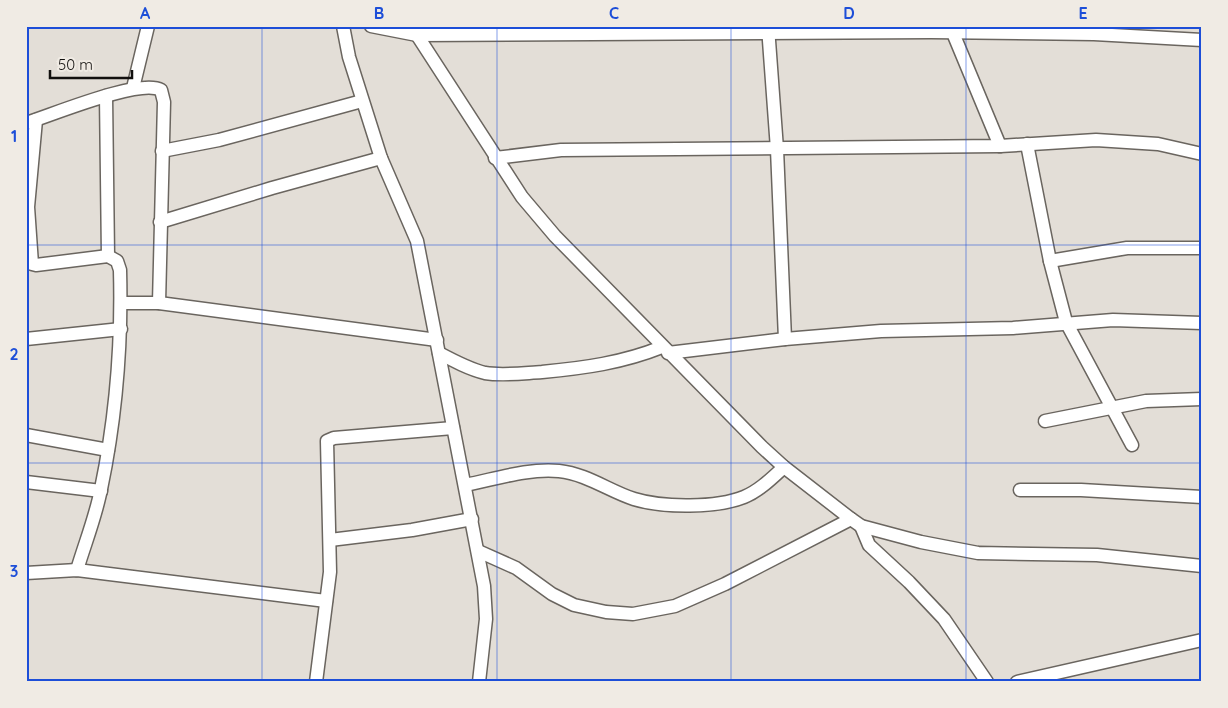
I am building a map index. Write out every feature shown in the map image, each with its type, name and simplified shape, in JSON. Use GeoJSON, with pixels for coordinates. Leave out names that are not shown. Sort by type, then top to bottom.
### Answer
{"type":"FeatureCollection","features":[{"type":"Feature","properties":{"kind":"street"},"geometry":{"type":"LineString","coordinates":[[133,88],[148,26]]}},
{"type":"Feature","properties":{"kind":"street"},"geometry":{"type":"LineString","coordinates":[[343,26],[349,57],[381,158],[417,241],[484,586],[486,619],[479,682]]}},
{"type":"Feature","properties":{"kind":"street"},"geometry":{"type":"LineString","coordinates":[[371,26],[417,35],[613,31],[930,29],[953,33],[1094,30],[1202,40]]}},
{"type":"Feature","properties":{"kind":"street"},"geometry":{"type":"LineString","coordinates":[[768,30],[778,149],[785,338]]}},
{"type":"Feature","properties":{"kind":"street"},"geometry":{"type":"LineString","coordinates":[[953,33],[1000,146]]}},
{"type":"Feature","properties":{"kind":"street"},"geometry":{"type":"LineString","coordinates":[[417,35],[494,158],[522,198],[555,236],[665,350],[784,468],[856,522],[921,542],[978,553],[1097,555],[1202,566]]}},
{"type":"Feature","properties":{"kind":"street"},"geometry":{"type":"LineString","coordinates":[[77,570],[101,491],[108,450],[121,329],[119,265],[108,256],[32,264],[28,207],[31,122],[133,88],[154,86],[160,90],[164,102],[159,303]]}},
{"type":"Feature","properties":{"kind":"street"},"geometry":{"type":"LineString","coordinates":[[106,96],[108,256]]}},
{"type":"Feature","properties":{"kind":"street"},"geometry":{"type":"LineString","coordinates":[[162,151],[219,140],[362,100]]}},
{"type":"Feature","properties":{"kind":"street"},"geometry":{"type":"LineString","coordinates":[[494,158],[561,150],[1000,146],[1105,141],[1158,144],[1202,154]]}},
{"type":"Feature","properties":{"kind":"street"},"geometry":{"type":"LineString","coordinates":[[1027,144],[1050,262],[1066,322],[1132,445]]}},
{"type":"Feature","properties":{"kind":"street"},"geometry":{"type":"LineString","coordinates":[[160,222],[272,188],[381,158]]}},
{"type":"Feature","properties":{"kind":"street"},"geometry":{"type":"LineString","coordinates":[[1050,262],[1127,248],[1202,248]]}},
{"type":"Feature","properties":{"kind":"street"},"geometry":{"type":"LineString","coordinates":[[121,303],[159,303],[437,340]]}},
{"type":"Feature","properties":{"kind":"street"},"geometry":{"type":"LineString","coordinates":[[439,354],[466,367],[485,373],[510,374],[597,367],[665,350],[785,338],[881,331],[1013,328],[1066,322],[1113,320],[1202,323]]}},
{"type":"Feature","properties":{"kind":"street"},"geometry":{"type":"LineString","coordinates":[[26,339],[121,329]]}},
{"type":"Feature","properties":{"kind":"street"},"geometry":{"type":"LineString","coordinates":[[1044,421],[1146,401],[1202,399]]}},
{"type":"Feature","properties":{"kind":"street"},"geometry":{"type":"LineString","coordinates":[[316,682],[330,572],[327,441],[334,438],[453,428]]}},
{"type":"Feature","properties":{"kind":"street"},"geometry":{"type":"LineString","coordinates":[[26,434],[108,450]]}},
{"type":"Feature","properties":{"kind":"street"},"geometry":{"type":"LineString","coordinates":[[465,485],[527,472],[561,472],[608,487],[634,499],[663,504],[696,504],[729,502],[746,497],[784,468]]}},
{"type":"Feature","properties":{"kind":"street"},"geometry":{"type":"LineString","coordinates":[[26,482],[101,491]]}},
{"type":"Feature","properties":{"kind":"street"},"geometry":{"type":"LineString","coordinates":[[1020,490],[1080,490],[1202,497]]}},
{"type":"Feature","properties":{"kind":"street"},"geometry":{"type":"LineString","coordinates":[[330,540],[412,530],[472,519]]}},
{"type":"Feature","properties":{"kind":"street"},"geometry":{"type":"LineString","coordinates":[[478,552],[516,568],[552,594],[574,605],[606,612],[633,614],[661,610],[717,588],[856,522]]}},
{"type":"Feature","properties":{"kind":"street"},"geometry":{"type":"LineString","coordinates":[[856,522],[869,545],[909,582],[944,619],[987,682]]}},
{"type":"Feature","properties":{"kind":"street"},"geometry":{"type":"LineString","coordinates":[[26,573],[77,570],[326,601]]}},
{"type":"Feature","properties":{"kind":"street"},"geometry":{"type":"LineString","coordinates":[[1017,682],[1202,640]]}}]}
